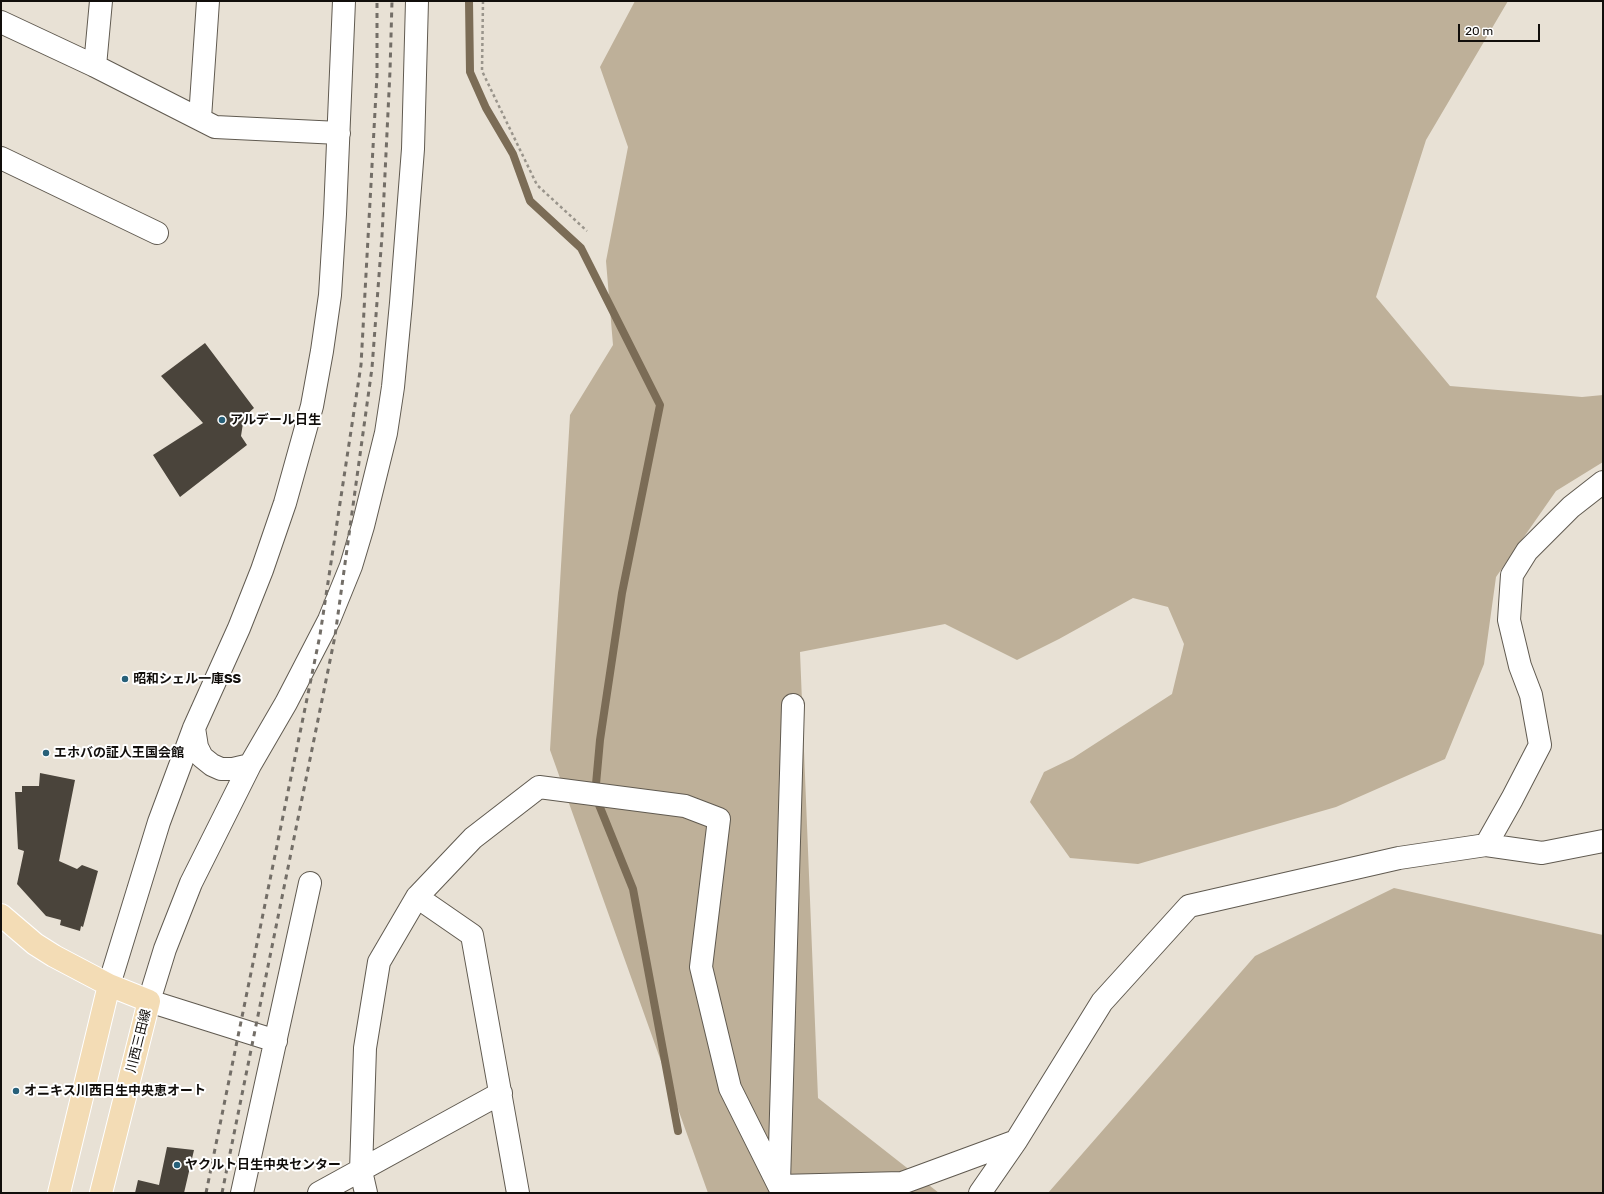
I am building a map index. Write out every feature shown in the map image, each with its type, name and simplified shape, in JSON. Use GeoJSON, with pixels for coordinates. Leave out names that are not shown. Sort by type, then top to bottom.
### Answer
{"type":"FeatureCollection","features":[{"type":"Feature","properties":{"kind":"main road","name":"川西三田線"},"geometry":{"type":"LineString","coordinates":[[1,915],[35,944],[108,985],[149,1001],[101,1193]]}},
{"type":"Feature","properties":{"kind":"main road"},"geometry":{"type":"LineString","coordinates":[[59,1193],[108,985]]}},
{"type":"Feature","properties":{"kind":"street"},"geometry":{"type":"LineString","coordinates":[[95,66],[101,1]]}},
{"type":"Feature","properties":{"kind":"street"},"geometry":{"type":"LineString","coordinates":[[200,118],[208,1]]}},
{"type":"Feature","properties":{"kind":"street"},"geometry":{"type":"LineString","coordinates":[[108,985],[159,822],[194,728],[239,628],[262,570],[285,503],[312,406],[330,295],[339,133],[344,1]]}},
{"type":"Feature","properties":{"kind":"street"},"geometry":{"type":"LineString","coordinates":[[276,1041],[149,1001],[165,949],[191,883],[250,764],[286,703],[329,620],[354,559],[375,482],[393,387],[407,230],[413,149],[417,1]]}},
{"type":"Feature","properties":{"kind":"street"},"geometry":{"type":"LineString","coordinates":[[1,22],[95,66],[200,118],[215,127],[339,133]]}},
{"type":"Feature","properties":{"kind":"street"},"geometry":{"type":"LineString","coordinates":[[1,158],[157,233]]}},
{"type":"Feature","properties":{"kind":"street"},"geometry":{"type":"LineString","coordinates":[[1486,845],[1540,745],[1531,695],[1520,666],[1509,620],[1512,576],[1527,551],[1571,508],[1603,482]]}},
{"type":"Feature","properties":{"kind":"street"},"geometry":{"type":"LineString","coordinates":[[779,1186],[793,705]]}},
{"type":"Feature","properties":{"kind":"street"},"geometry":{"type":"LineString","coordinates":[[194,728],[197,747],[202,757],[212,765],[221,769],[234,769],[250,764]]}},
{"type":"Feature","properties":{"kind":"street"},"geometry":{"type":"LineString","coordinates":[[366,1193],[361,1171],[365,1048],[379,962],[417,897],[473,838],[539,787],[685,806],[719,819],[701,967],[730,1088],[779,1186]]}},
{"type":"Feature","properties":{"kind":"street"},"geometry":{"type":"LineString","coordinates":[[980,1193],[1016,1141],[1102,1002],[1189,906],[1399,858],[1486,845],[1542,854],[1603,841]]}},
{"type":"Feature","properties":{"kind":"street"},"geometry":{"type":"LineString","coordinates":[[242,1193],[310,883]]}},
{"type":"Feature","properties":{"kind":"street"},"geometry":{"type":"LineString","coordinates":[[417,897],[472,935],[518,1193]]}},
{"type":"Feature","properties":{"kind":"street"},"geometry":{"type":"LineString","coordinates":[[319,1193],[501,1093]]}},
{"type":"Feature","properties":{"kind":"street"},"geometry":{"type":"LineString","coordinates":[[779,1186],[902,1183],[1016,1141]]}},
{"type":"Feature","properties":{"kind":"path"},"geometry":{"type":"LineString","coordinates":[[483,1],[482,71],[537,185],[586,231]]}},
{"type":"Feature","properties":{"kind":"shaded area"},"geometry":{"type":"Polygon","coordinates":[[[635,1],[1508,1],[1426,140],[1376,297],[1450,386],[1582,397],[1603,395],[1603,462],[1556,491],[1496,577],[1484,664],[1445,759],[1336,807],[1138,864],[1070,858],[1030,802],[1044,772],[1073,758],[1172,694],[1184,644],[1168,607],[1133,598],[1059,639],[1017,660],[945,624],[800,652],[818,1098],[939,1193],[708,1193],[550,750],[570,415],[613,345],[606,261],[628,147],[600,67],[635,1]]]}},
{"type":"Feature","properties":{"kind":"shaded area"},"geometry":{"type":"Polygon","coordinates":[[[1394,888],[1603,935],[1603,1193],[1048,1193],[1255,956],[1394,888]]]}},
{"type":"Feature","properties":{"kind":"building","name":"アルデール日生"},"geometry":{"type":"Polygon","coordinates":[[[205,343],[254,408],[244,417],[241,436],[247,445],[180,497],[153,455],[203,423],[161,376],[205,343]]]}},
{"type":"Feature","properties":{"kind":"building"},"geometry":{"type":"Polygon","coordinates":[[[40,773],[75,780],[59,861],[77,869],[82,865],[98,871],[83,927],[81,926],[80,931],[60,925],[61,920],[46,916],[17,884],[24,851],[18,849],[15,792],[22,792],[22,786],[39,786],[40,773]]]}},
{"type":"Feature","properties":{"kind":"building","name":"ヤクルト日生中央センター"},"geometry":{"type":"Polygon","coordinates":[[[167,1147],[194,1150],[184,1193],[135,1193],[138,1180],[159,1185],[167,1147]]]}},
{"type":"Feature","properties":{"kind":"waterway"},"geometry":{"type":"LineString","coordinates":[[469,1],[470,72],[486,108],[513,154],[530,201],[581,248],[660,405],[622,593],[600,740],[595,795],[633,889],[678,1131]]}},
{"type":"Feature","properties":{"kind":"railway"},"geometry":{"type":"LineString","coordinates":[[206,1193],[320,635],[361,365],[377,75],[377,1]]}},
{"type":"Feature","properties":{"kind":"railway"},"geometry":{"type":"LineString","coordinates":[[222,1193],[335,636],[372,368],[382,236],[392,1]]}},
{"type":"Feature","properties":{"kind":"place","name":"アルデール日生"},"geometry":{"type":"Point","coordinates":[222,420]}},
{"type":"Feature","properties":{"kind":"place","name":"昭和シェル一庫SS"},"geometry":{"type":"Point","coordinates":[125,679]}},
{"type":"Feature","properties":{"kind":"place","name":"エホバの証人王国会館"},"geometry":{"type":"Point","coordinates":[46,753]}},
{"type":"Feature","properties":{"kind":"place","name":"オニキス川西日生中央恵オート"},"geometry":{"type":"Point","coordinates":[16,1091]}},
{"type":"Feature","properties":{"kind":"place","name":"ヤクルト日生中央センター"},"geometry":{"type":"Point","coordinates":[177,1165]}}]}
